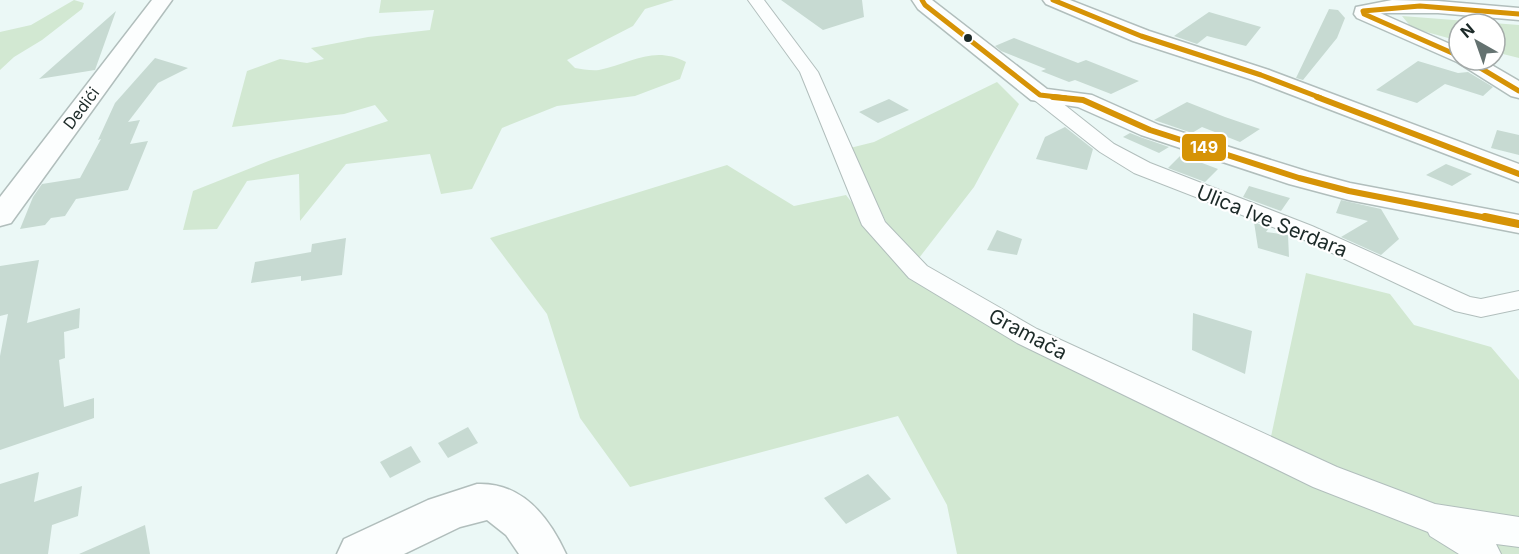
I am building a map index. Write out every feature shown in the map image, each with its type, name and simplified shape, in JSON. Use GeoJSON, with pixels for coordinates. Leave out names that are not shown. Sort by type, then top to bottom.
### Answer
{"type":"FeatureCollection","features":[{"type":"Feature","properties":{"kind":"street","name":"Dedići"},"geometry":{"type":"LineString","coordinates":[[0,217],[162,0]]}},
{"type":"Feature","properties":{"kind":"street","name":"Gramača"},"geometry":{"type":"LineString","coordinates":[[756,0],[809,72],[874,225],[918,272],[1027,336],[1325,477],[1434,519],[1474,545],[1483,554]]}},
{"type":"Feature","properties":{"kind":"street"},"geometry":{"type":"LineString","coordinates":[[1053,0],[1142,36],[1261,75],[1519,174]]}},
{"type":"Feature","properties":{"kind":"street","name":"Ulica Ive Serdara"},"geometry":{"type":"LineString","coordinates":[[920,2],[1107,148],[1142,168],[1304,231],[1464,305],[1481,308],[1519,300]]}},
{"type":"Feature","properties":{"kind":"street"},"geometry":{"type":"LineString","coordinates":[[1447,50],[1378,21],[1363,11],[1384,6],[1444,4],[1519,14]]}},
{"type":"Feature","properties":{"kind":"street"},"geometry":{"type":"LineString","coordinates":[[1487,72],[1519,91]]}},
{"type":"Feature","properties":{"kind":"street"},"geometry":{"type":"LineString","coordinates":[[1040,95],[1083,100],[1150,130],[1299,178],[1349,191],[1519,224]]}},
{"type":"Feature","properties":{"kind":"street"},"geometry":{"type":"LineString","coordinates":[[360,554],[453,509],[487,502],[517,516],[537,539],[543,554]]}},
{"type":"Feature","properties":{"kind":"street","name":"Gramača"},"geometry":{"type":"LineString","coordinates":[[1434,519],[1519,532]]}},
{"type":"Feature","properties":{"kind":"green space"},"geometry":{"type":"Polygon","coordinates":[[[74,0],[84,3],[82,9],[42,40],[14,57],[0,70],[0,32],[31,25],[74,0]]]}},
{"type":"Feature","properties":{"kind":"green space"},"geometry":{"type":"Polygon","coordinates":[[[381,0],[674,0],[645,9],[633,26],[567,60],[575,68],[593,70],[653,55],[674,57],[686,62],[680,79],[635,96],[557,106],[502,128],[472,189],[441,194],[430,154],[346,164],[300,221],[299,174],[247,181],[217,229],[183,230],[193,191],[271,160],[388,121],[375,105],[344,114],[232,127],[247,71],[280,59],[307,63],[324,59],[311,48],[368,37],[430,30],[434,10],[379,13],[381,0]]]}},
{"type":"Feature","properties":{"kind":"green space"},"geometry":{"type":"Polygon","coordinates":[[[1402,16],[1447,19],[1447,38],[1412,28],[1402,16]]]}},
{"type":"Feature","properties":{"kind":"green space"},"geometry":{"type":"Polygon","coordinates":[[[1507,24],[1519,25],[1519,58],[1507,55],[1507,24]]]}},
{"type":"Feature","properties":{"kind":"green space"},"geometry":{"type":"Polygon","coordinates":[[[997,82],[1019,104],[974,187],[919,258],[889,228],[850,148],[874,142],[997,82]]]}},
{"type":"Feature","properties":{"kind":"green space"},"geometry":{"type":"Polygon","coordinates":[[[727,165],[794,206],[846,195],[907,273],[1266,460],[1306,273],[1390,294],[1414,325],[1491,347],[1519,380],[1519,554],[957,554],[947,505],[898,416],[630,487],[580,418],[547,314],[490,238],[727,165]]]}},
{"type":"Feature","properties":{"kind":"building"},"geometry":{"type":"Polygon","coordinates":[[[781,0],[862,0],[864,17],[823,30],[781,0]]]}},
{"type":"Feature","properties":{"kind":"building"},"geometry":{"type":"Polygon","coordinates":[[[1329,9],[1338,10],[1345,18],[1337,38],[1303,80],[1296,78],[1329,9]]]}},
{"type":"Feature","properties":{"kind":"building"},"geometry":{"type":"Polygon","coordinates":[[[116,11],[95,70],[39,79],[116,11]]]}},
{"type":"Feature","properties":{"kind":"building"},"geometry":{"type":"Polygon","coordinates":[[[1209,12],[1261,27],[1246,46],[1207,36],[1197,44],[1174,36],[1209,12]]]}},
{"type":"Feature","properties":{"kind":"building"},"geometry":{"type":"Polygon","coordinates":[[[1014,38],[1078,63],[1086,60],[1139,81],[1111,94],[1075,80],[1069,82],[1041,71],[1046,69],[1001,51],[995,46],[1014,38]]]}},
{"type":"Feature","properties":{"kind":"building"},"geometry":{"type":"Polygon","coordinates":[[[155,58],[188,68],[158,83],[128,122],[140,120],[130,144],[148,141],[128,190],[76,199],[65,216],[51,218],[45,225],[20,229],[33,197],[42,184],[80,178],[101,139],[98,140],[115,103],[155,58]]]}},
{"type":"Feature","properties":{"kind":"building"},"geometry":{"type":"Polygon","coordinates":[[[1418,61],[1447,70],[1447,72],[1468,72],[1493,87],[1483,96],[1445,84],[1417,103],[1376,90],[1418,61]]]}},
{"type":"Feature","properties":{"kind":"building"},"geometry":{"type":"Polygon","coordinates":[[[889,99],[909,110],[878,123],[859,112],[889,99]]]}},
{"type":"Feature","properties":{"kind":"building"},"geometry":{"type":"Polygon","coordinates":[[[1187,102],[1260,129],[1240,142],[1202,127],[1192,133],[1154,120],[1187,102]]]}},
{"type":"Feature","properties":{"kind":"building"},"geometry":{"type":"Polygon","coordinates":[[[1065,127],[1093,149],[1087,170],[1036,159],[1045,137],[1065,127]]]}},
{"type":"Feature","properties":{"kind":"building"},"geometry":{"type":"Polygon","coordinates":[[[1497,130],[1519,135],[1519,155],[1491,148],[1497,130]]]}},
{"type":"Feature","properties":{"kind":"building"},"geometry":{"type":"Polygon","coordinates":[[[1130,133],[1169,147],[1159,153],[1123,137],[1130,133]]]}},
{"type":"Feature","properties":{"kind":"building"},"geometry":{"type":"Polygon","coordinates":[[[1181,155],[1218,169],[1205,182],[1168,168],[1181,155]]]}},
{"type":"Feature","properties":{"kind":"building"},"geometry":{"type":"Polygon","coordinates":[[[1446,164],[1472,174],[1452,186],[1426,175],[1446,164]]]}},
{"type":"Feature","properties":{"kind":"building"},"geometry":{"type":"Polygon","coordinates":[[[1249,186],[1290,198],[1281,211],[1243,197],[1249,186]]]}},
{"type":"Feature","properties":{"kind":"building"},"geometry":{"type":"Polygon","coordinates":[[[1341,200],[1381,209],[1399,239],[1381,255],[1341,237],[1368,221],[1336,213],[1341,200]]]}},
{"type":"Feature","properties":{"kind":"building"},"geometry":{"type":"Polygon","coordinates":[[[1254,222],[1269,228],[1266,232],[1288,235],[1289,257],[1258,248],[1254,222]]]}},
{"type":"Feature","properties":{"kind":"building"},"geometry":{"type":"Polygon","coordinates":[[[997,230],[1022,239],[1017,255],[987,250],[997,230]]]}},
{"type":"Feature","properties":{"kind":"building"},"geometry":{"type":"Polygon","coordinates":[[[346,238],[342,275],[301,281],[301,276],[251,283],[255,262],[311,252],[312,244],[346,238]]]}},
{"type":"Feature","properties":{"kind":"building"},"geometry":{"type":"Polygon","coordinates":[[[39,260],[27,323],[80,308],[79,328],[64,332],[65,358],[59,360],[64,407],[94,398],[94,418],[0,450],[0,356],[8,314],[0,316],[0,266],[39,260]]]}},
{"type":"Feature","properties":{"kind":"building"},"geometry":{"type":"Polygon","coordinates":[[[1193,313],[1252,331],[1245,374],[1192,350],[1193,313]]]}},
{"type":"Feature","properties":{"kind":"building"},"geometry":{"type":"Polygon","coordinates":[[[468,427],[478,443],[448,458],[438,443],[468,427]]]}},
{"type":"Feature","properties":{"kind":"building"},"geometry":{"type":"Polygon","coordinates":[[[411,446],[421,462],[390,478],[380,462],[411,446]]]}},
{"type":"Feature","properties":{"kind":"building"},"geometry":{"type":"Polygon","coordinates":[[[39,472],[34,502],[82,486],[78,516],[52,525],[48,554],[0,554],[0,484],[39,472]]]}},
{"type":"Feature","properties":{"kind":"building"},"geometry":{"type":"Polygon","coordinates":[[[868,474],[891,499],[846,524],[824,498],[868,474]]]}},
{"type":"Feature","properties":{"kind":"building"},"geometry":{"type":"Polygon","coordinates":[[[145,525],[150,554],[79,554],[145,525]]]}},
{"type":"Feature","properties":{"kind":"transit line","name":"149"},"geometry":{"type":"LineString","coordinates":[[922,0],[925,5],[1040,95],[1083,100],[1150,130],[1299,178],[1349,191],[1519,224]]}},
{"type":"Feature","properties":{"kind":"transit line","name":"149"},"geometry":{"type":"LineString","coordinates":[[1053,0],[1141,36],[1261,75],[1519,174]]}},
{"type":"Feature","properties":{"kind":"transit line","name":"149"},"geometry":{"type":"LineString","coordinates":[[1447,51],[1364,14],[1363,11],[1420,6],[1500,12]]}},
{"type":"Feature","properties":{"kind":"transit line","name":"149"},"geometry":{"type":"LineString","coordinates":[[1507,13],[1519,14]]}},
{"type":"Feature","properties":{"kind":"transit line","name":"149"},"geometry":{"type":"LineString","coordinates":[[1487,72],[1519,91]]}}]}
